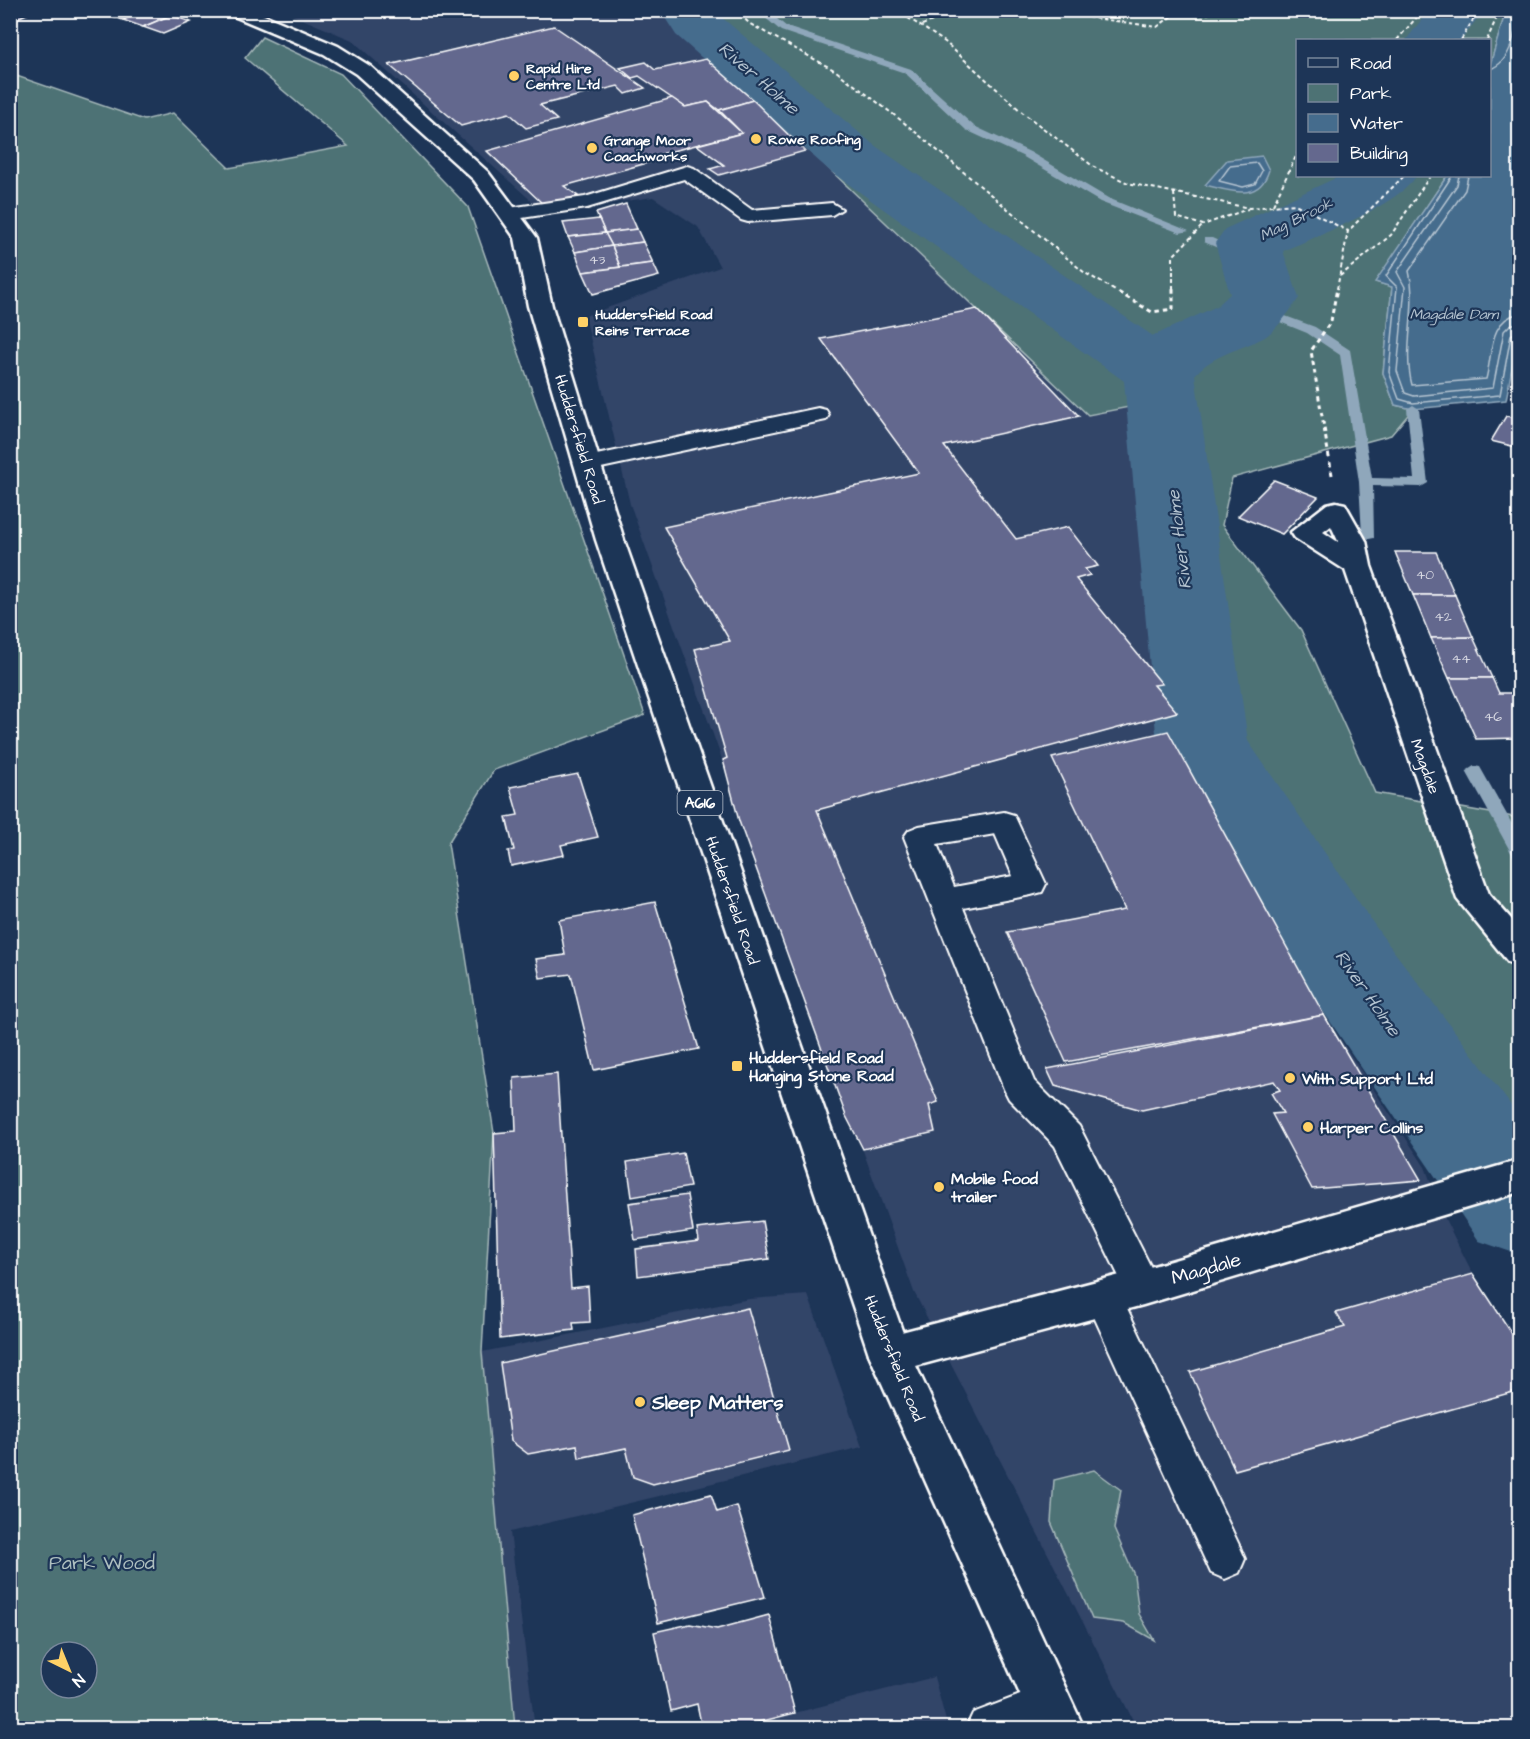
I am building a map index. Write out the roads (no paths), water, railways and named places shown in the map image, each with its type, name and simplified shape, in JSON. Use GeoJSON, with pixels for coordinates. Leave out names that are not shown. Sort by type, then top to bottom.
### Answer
{"type":"FeatureCollection","features":[{"type":"Feature","properties":{"kind":"main road","name":"Huddersfield Road"},"geometry":{"type":"LineString","coordinates":[[235,10],[331,50],[363,70],[481,176],[526,238],[540,306],[613,552],[890,1354],[1055,1717]]}},
{"type":"Feature","properties":{"kind":"main road","name":"Magdale"},"geometry":{"type":"LineString","coordinates":[[1357,566],[1305,532],[1336,510],[1352,541],[1357,566],[1474,899],[1520,953]]}},
{"type":"Feature","properties":{"kind":"main road","name":"Magdale"},"geometry":{"type":"LineString","coordinates":[[890,1354],[1143,1287],[1520,1176]]}},
{"type":"Feature","properties":{"kind":"lane"},"geometry":{"type":"LineString","coordinates":[[509,214],[587,202],[687,172],[748,216],[832,209]]}},
{"type":"Feature","properties":{"kind":"lane"},"geometry":{"type":"LineString","coordinates":[[587,464],[818,415]]}},
{"type":"Feature","properties":{"kind":"lane"},"geometry":{"type":"LineString","coordinates":[[945,900],[1021,1089],[1067,1136],[1143,1287]]}},
{"type":"Feature","properties":{"kind":"lane"},"geometry":{"type":"LineString","coordinates":[[1103,1297],[1225,1559]]}},
{"type":"Feature","properties":{"kind":"lane"},"geometry":{"type":"LineString","coordinates":[[988,1728],[1055,1717]]}},
{"type":"Feature","properties":{"kind":"water","name":"Magdale Dam"},"geometry":{"type":"Polygon","coordinates":[[[1506,10],[1520,11],[1520,325],[1506,400],[1413,409],[1395,405],[1383,373],[1392,287],[1375,282],[1446,177],[1491,177],[1491,62],[1506,10]]]}},
{"type":"Feature","properties":{"kind":"water"},"geometry":{"type":"Polygon","coordinates":[[[1262,156],[1269,170],[1258,187],[1251,191],[1234,192],[1205,185],[1227,160],[1262,156]]]}},
{"type":"Feature","properties":{"kind":"waterway","name":"River Holme"},"geometry":{"type":"LineString","coordinates":[[686,10],[695,24],[852,158],[1159,373]]}},
{"type":"Feature","properties":{"kind":"waterway"},"geometry":{"type":"LineString","coordinates":[[760,10],[784,29],[908,71],[970,128],[1026,154],[1104,200],[1184,231]]}},
{"type":"Feature","properties":{"kind":"waterway","name":"Mag Brook"},"geometry":{"type":"LineString","coordinates":[[1434,39],[1458,10]]}},
{"type":"Feature","properties":{"kind":"waterway","name":"Mag Brook"},"geometry":{"type":"LineString","coordinates":[[1159,373],[1180,349],[1242,321],[1265,298],[1248,243],[1334,204],[1383,177]]}},
{"type":"Feature","properties":{"kind":"waterway"},"geometry":{"type":"LineString","coordinates":[[1208,240],[1254,260]]}},
{"type":"Feature","properties":{"kind":"waterway"},"geometry":{"type":"LineString","coordinates":[[1254,308],[1311,330],[1346,353],[1366,482]]}},
{"type":"Feature","properties":{"kind":"waterway","name":"River Holme"},"geometry":{"type":"LineString","coordinates":[[1159,373],[1203,744],[1344,961],[1520,1206]]}},
{"type":"Feature","properties":{"kind":"waterway"},"geometry":{"type":"LineString","coordinates":[[1366,482],[1421,483],[1413,409]]}},
{"type":"Feature","properties":{"kind":"waterway"},"geometry":{"type":"LineString","coordinates":[[1366,482],[1369,535]]}},
{"type":"Feature","properties":{"kind":"waterway"},"geometry":{"type":"LineString","coordinates":[[1474,771],[1520,854]]}},
{"type":"Feature","properties":{"kind":"place","name":"Rapid Hire Centre Ltd"},"geometry":{"type":"Point","coordinates":[514,76]}},
{"type":"Feature","properties":{"kind":"place","name":"Rowe Roofing"},"geometry":{"type":"Point","coordinates":[756,139]}},
{"type":"Feature","properties":{"kind":"place","name":"Grange Moor Coachworks"},"geometry":{"type":"Point","coordinates":[592,148]}},
{"type":"Feature","properties":{"kind":"place","name":"Huddersfield Road Reins Terrace"},"geometry":{"type":"Point","coordinates":[583,322]}},
{"type":"Feature","properties":{"kind":"place","name":"Huddersfield Road Hanging Stone Road"},"geometry":{"type":"Point","coordinates":[737,1066]}},
{"type":"Feature","properties":{"kind":"place","name":"With Support Ltd"},"geometry":{"type":"Point","coordinates":[1290,1078]}},
{"type":"Feature","properties":{"kind":"place","name":"Harper Collins"},"geometry":{"type":"Point","coordinates":[1308,1127]}},
{"type":"Feature","properties":{"kind":"place","name":"Mobile food trailer"},"geometry":{"type":"Point","coordinates":[939,1187]}},
{"type":"Feature","properties":{"kind":"place","name":"Sleep Matters"},"geometry":{"type":"Point","coordinates":[640,1402]}},
{"type":"Feature","properties":{"kind":"park label","name":"Park Wood"},"geometry":{"type":"Point","coordinates":[102,1562]}}]}
